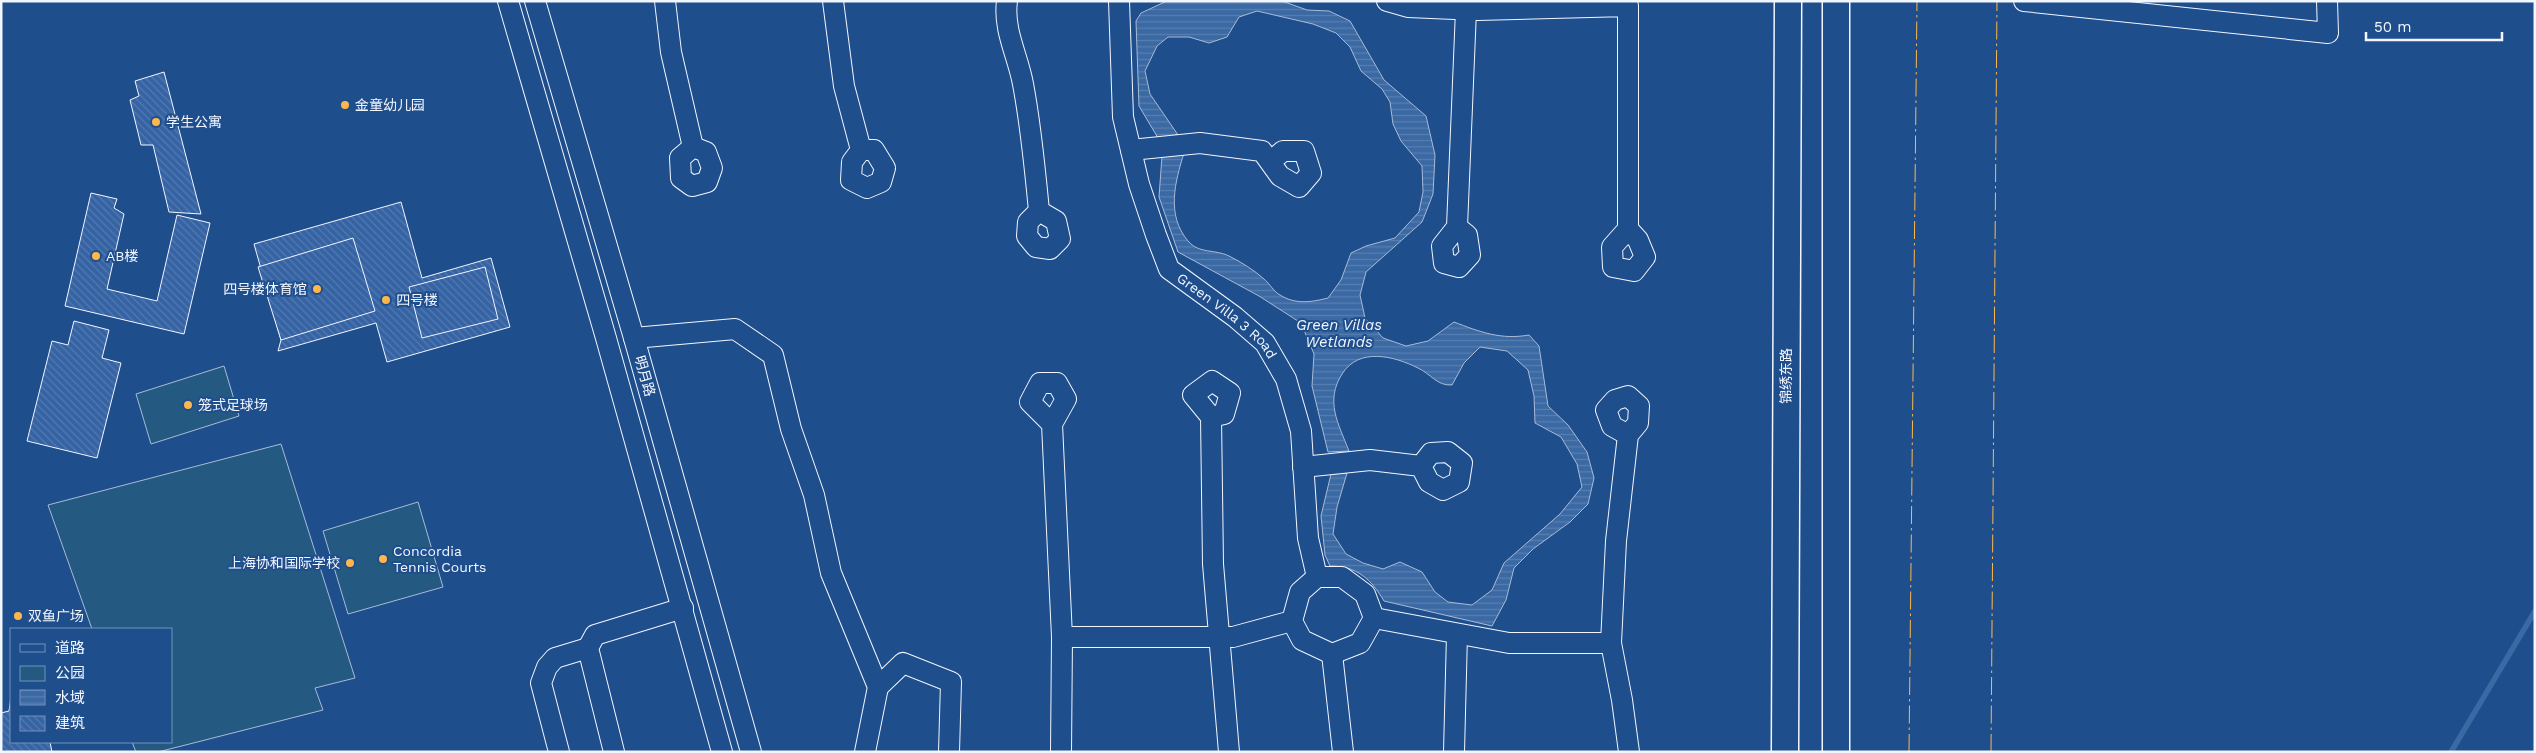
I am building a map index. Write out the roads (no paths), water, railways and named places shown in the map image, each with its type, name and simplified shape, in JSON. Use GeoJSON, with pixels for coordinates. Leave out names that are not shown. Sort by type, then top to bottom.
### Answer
{"type":"FeatureCollection","features":[{"type":"Feature","properties":{"kind":"main road","name":"锦绣东路"},"geometry":{"type":"LineString","coordinates":[[1785,752],[1788,1]]}},
{"type":"Feature","properties":{"kind":"main road"},"geometry":{"type":"LineString","coordinates":[[1836,1],[1836,752]]}},
{"type":"Feature","properties":{"kind":"street","name":"明月路"},"geometry":{"type":"LineString","coordinates":[[508,1],[683,608],[722,752]]}},
{"type":"Feature","properties":{"kind":"street","name":"明月路"},"geometry":{"type":"LineString","coordinates":[[535,1],[634,338],[751,752]]}},
{"type":"Feature","properties":{"kind":"street"},"geometry":{"type":"LineString","coordinates":[[665,1],[671,52],[693,148]]}},
{"type":"Feature","properties":{"kind":"street"},"geometry":{"type":"LineString","coordinates":[[833,1],[844,86],[861,150]]}},
{"type":"Feature","properties":{"kind":"street"},"geometry":{"type":"LineString","coordinates":[[1007,1],[1005,13],[1022,82],[1033,148],[1039,211]]}},
{"type":"Feature","properties":{"kind":"street","name":"Green Villa 3 Road"},"geometry":{"type":"LineString","coordinates":[[1119,1],[1123,116],[1156,235],[1169,269],[1235,317],[1265,343],[1286,378],[1301,431],[1308,538],[1317,577]]}},
{"type":"Feature","properties":{"kind":"street"},"geometry":{"type":"LineString","coordinates":[[1387,1],[1408,7],[1628,3],[1628,229]]}},
{"type":"Feature","properties":{"kind":"street"},"geometry":{"type":"LineString","coordinates":[[2024,1],[2058,3],[2328,33],[2327,1]]}},
{"type":"Feature","properties":{"kind":"street"},"geometry":{"type":"LineString","coordinates":[[1455,6],[1457,226]]}},
{"type":"Feature","properties":{"kind":"street"},"geometry":{"type":"LineString","coordinates":[[1131,150],[1200,143],[1262,150],[1270,162]]}},
{"type":"Feature","properties":{"kind":"street"},"geometry":{"type":"LineString","coordinates":[[634,338],[735,329],[772,355],[791,429],[814,495],[831,573],[878,687],[864,752]]}},
{"type":"Feature","properties":{"kind":"street"},"geometry":{"type":"LineString","coordinates":[[1211,417],[1213,564],[1221,637],[1229,752]]}},
{"type":"Feature","properties":{"kind":"street"},"geometry":{"type":"LineString","coordinates":[[1052,424],[1062,637],[1061,752]]}},
{"type":"Feature","properties":{"kind":"street"},"geometry":{"type":"LineString","coordinates":[[1628,436],[1616,541],[1611,643],[1622,700],[1628,752]]}},
{"type":"Feature","properties":{"kind":"street"},"geometry":{"type":"LineString","coordinates":[[1303,467],[1370,460],[1421,466]]}},
{"type":"Feature","properties":{"kind":"street"},"geometry":{"type":"LineString","coordinates":[[1317,577],[1342,577],[1365,594],[1374,618],[1360,643],[1332,654],[1302,640],[1292,621],[1300,592],[1317,577]]}},
{"type":"Feature","properties":{"kind":"street"},"geometry":{"type":"LineString","coordinates":[[614,752],[588,648],[595,635],[683,608]]}},
{"type":"Feature","properties":{"kind":"street"},"geometry":{"type":"LineString","coordinates":[[1374,618],[1508,642],[1611,643]]}},
{"type":"Feature","properties":{"kind":"street"},"geometry":{"type":"LineString","coordinates":[[1062,637],[1233,637],[1292,621]]}},
{"type":"Feature","properties":{"kind":"street"},"geometry":{"type":"LineString","coordinates":[[1454,752],[1456,634]]}},
{"type":"Feature","properties":{"kind":"street"},"geometry":{"type":"LineString","coordinates":[[559,752],[541,683],[547,667],[555,658],[588,648]]}},
{"type":"Feature","properties":{"kind":"street"},"geometry":{"type":"LineString","coordinates":[[1332,654],[1343,752]]}},
{"type":"Feature","properties":{"kind":"street"},"geometry":{"type":"LineString","coordinates":[[878,687],[904,663],[951,682],[949,752]]}},
{"type":"Feature","properties":{"kind":"water","name":"Green Villas Wetlands"},"geometry":{"type":"Polygon","coordinates":[[[1167,1],[1282,1],[1307,10],[1329,11],[1350,21],[1384,80],[1426,116],[1435,155],[1433,194],[1422,222],[1366,272],[1360,295],[1365,318],[1383,338],[1406,346],[1428,341],[1454,322],[1500,336],[1529,335],[1539,346],[1548,406],[1568,425],[1587,452],[1594,478],[1588,504],[1570,522],[1533,549],[1514,568],[1506,600],[1492,626],[1384,601],[1374,586],[1356,571],[1330,566],[1325,555],[1321,516],[1331,474],[1347,473],[1337,507],[1333,534],[1346,554],[1363,563],[1383,569],[1400,562],[1422,572],[1435,592],[1448,602],[1472,605],[1492,590],[1504,563],[1560,514],[1582,487],[1577,464],[1561,437],[1535,423],[1534,396],[1528,370],[1507,351],[1480,347],[1464,363],[1452,385],[1442,384],[1423,370],[1398,360],[1377,356],[1358,360],[1349,365],[1342,374],[1334,393],[1337,421],[1349,451],[1328,452],[1312,386],[1314,354],[1301,323],[1259,296],[1178,252],[1159,197],[1162,156],[1184,153],[1174,198],[1177,220],[1181,231],[1188,241],[1202,250],[1224,254],[1238,261],[1256,272],[1276,292],[1286,298],[1304,302],[1328,298],[1341,280],[1351,253],[1366,246],[1395,238],[1419,212],[1423,192],[1422,166],[1401,141],[1393,124],[1390,102],[1382,89],[1361,71],[1350,47],[1336,33],[1313,24],[1257,11],[1239,17],[1227,37],[1209,43],[1189,37],[1168,37],[1157,46],[1145,71],[1150,94],[1178,135],[1158,138],[1139,106],[1136,21],[1141,13],[1167,1]]]}},
{"type":"Feature","properties":{"kind":"waterway"},"geometry":{"type":"LineString","coordinates":[[2451,752],[2535,611]]}},
{"type":"Feature","properties":{"kind":"place","name":"金童幼儿园"},"geometry":{"type":"Point","coordinates":[345,105]}},
{"type":"Feature","properties":{"kind":"place","name":"学生公寓"},"geometry":{"type":"Point","coordinates":[156,122]}},
{"type":"Feature","properties":{"kind":"place","name":"AB楼"},"geometry":{"type":"Point","coordinates":[96,256]}},
{"type":"Feature","properties":{"kind":"place","name":"四号楼体育馆"},"geometry":{"type":"Point","coordinates":[317,289]}},
{"type":"Feature","properties":{"kind":"place","name":"四号楼"},"geometry":{"type":"Point","coordinates":[386,300]}},
{"type":"Feature","properties":{"kind":"place","name":"笼式足球场"},"geometry":{"type":"Point","coordinates":[188,405]}},
{"type":"Feature","properties":{"kind":"place","name":"Concordia Tennis Courts"},"geometry":{"type":"Point","coordinates":[383,559]}},
{"type":"Feature","properties":{"kind":"place","name":"上海协和国际学校"},"geometry":{"type":"Point","coordinates":[350,563]}},
{"type":"Feature","properties":{"kind":"place","name":"双鱼广场"},"geometry":{"type":"Point","coordinates":[18,616]}}]}
